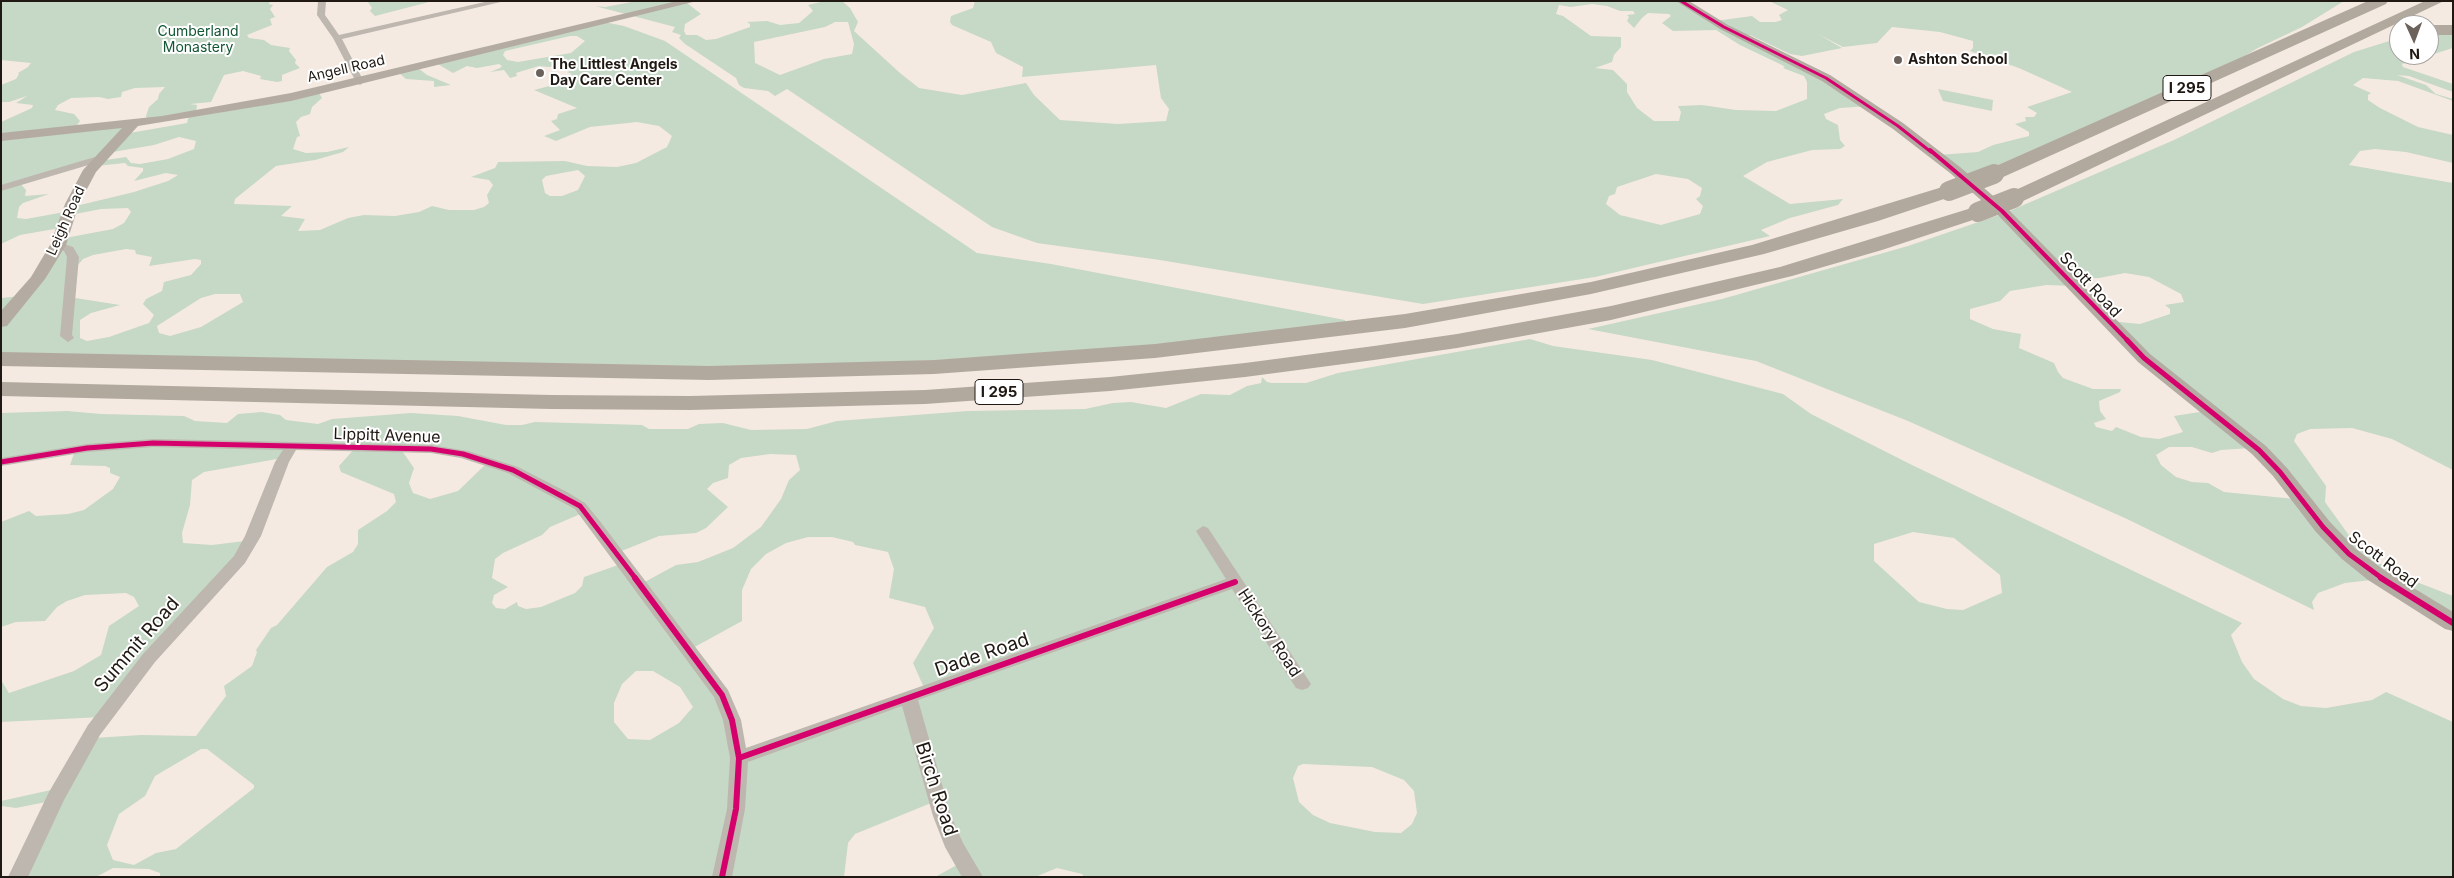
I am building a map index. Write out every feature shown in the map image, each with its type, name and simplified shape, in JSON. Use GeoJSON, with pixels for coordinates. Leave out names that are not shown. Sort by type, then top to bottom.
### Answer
{"type":"FeatureCollection","features":[{"type":"Feature","properties":{"kind":"highway"},"geometry":{"type":"LineString","coordinates":[[2267,52],[2348,1]]}},
{"type":"Feature","properties":{"kind":"highway","name":"I 295"},"geometry":{"type":"LineString","coordinates":[[6,359],[549,372],[709,373],[952,366],[1155,351],[1396,322],[1591,288],[1757,250],[1880,215],[1994,174],[2381,1]]}},
{"type":"Feature","properties":{"kind":"highway","name":"I 295"},"geometry":{"type":"LineString","coordinates":[[1,389],[551,402],[690,403],[916,397],[1110,384],[1253,369],[1374,354],[1457,341],[1602,315],[1785,272],[1894,240],[1978,212],[2014,198],[2437,1]]}},
{"type":"Feature","properties":{"kind":"highway"},"geometry":{"type":"LineString","coordinates":[[2439,30],[2453,30]]}},
{"type":"Feature","properties":{"kind":"highway"},"geometry":{"type":"LineString","coordinates":[[2327,52],[2389,35]]}},
{"type":"Feature","properties":{"kind":"street"},"geometry":{"type":"LineString","coordinates":[[322,1],[321,15],[337,38],[360,82]]}},
{"type":"Feature","properties":{"kind":"street"},"geometry":{"type":"LineString","coordinates":[[337,38],[501,1]]}},
{"type":"Feature","properties":{"kind":"street","name":"Angell Road"},"geometry":{"type":"LineString","coordinates":[[1,137],[134,123],[248,106],[360,82],[692,1]]}},
{"type":"Feature","properties":{"kind":"street","name":"Scott Road"},"geometry":{"type":"LineString","coordinates":[[1681,1],[1724,26],[1826,78],[1892,122],[1955,170],[2002,211],[2144,358],[2259,450],[2280,472],[2323,527],[2350,554],[2376,575],[2453,623]]}},
{"type":"Feature","properties":{"kind":"street","name":"Leigh Road"},"geometry":{"type":"LineString","coordinates":[[1,322],[37,279],[58,245],[72,204],[90,170],[98,159],[134,123]]}},
{"type":"Feature","properties":{"kind":"street"},"geometry":{"type":"LineString","coordinates":[[1,188],[98,159]]}},
{"type":"Feature","properties":{"kind":"street"},"geometry":{"type":"LineString","coordinates":[[58,245],[69,249],[72,257],[66,336],[68,338]]}},
{"type":"Feature","properties":{"kind":"street","name":"Lippitt Avenue"},"geometry":{"type":"LineString","coordinates":[[1,462],[122,444],[431,449],[463,454],[513,470],[562,495],[580,506],[722,695],[732,720],[739,758],[736,809],[722,877]]}},
{"type":"Feature","properties":{"kind":"street","name":"Summit Road"},"geometry":{"type":"LineString","coordinates":[[18,877],[56,797],[94,730],[149,658],[240,559],[253,536],[282,462],[292,446]]}},
{"type":"Feature","properties":{"kind":"street","name":"Hickory Road"},"geometry":{"type":"LineString","coordinates":[[1203,531],[1302,684]]}},
{"type":"Feature","properties":{"kind":"street","name":"Dade Road"},"geometry":{"type":"LineString","coordinates":[[739,758],[908,696],[1235,582]]}},
{"type":"Feature","properties":{"kind":"street","name":"Birch Road"},"geometry":{"type":"LineString","coordinates":[[908,696],[942,816],[955,848],[973,877]]}},
{"type":"Feature","properties":{"kind":"green space","name":"Cumberland Monastery"},"geometry":{"type":"Polygon","coordinates":[[[1,1],[270,1],[269,4],[273,5],[270,9],[275,17],[270,19],[272,25],[247,35],[249,38],[264,40],[271,45],[290,48],[289,51],[296,60],[295,63],[300,68],[282,75],[282,81],[277,82],[260,79],[261,76],[243,71],[224,75],[211,102],[190,104],[197,105],[196,112],[318,91],[322,98],[312,107],[310,114],[301,117],[296,122],[300,136],[297,137],[293,149],[306,153],[327,152],[349,147],[343,152],[315,160],[276,166],[235,199],[234,204],[292,206],[281,216],[305,219],[298,231],[320,230],[348,218],[364,215],[395,216],[419,212],[432,206],[449,210],[474,210],[484,207],[489,203],[487,195],[493,185],[489,180],[471,177],[495,168],[498,162],[565,161],[587,166],[617,167],[636,163],[667,147],[672,136],[659,126],[637,122],[590,127],[556,141],[544,136],[560,130],[551,121],[557,119],[558,114],[577,108],[534,90],[565,82],[563,78],[572,74],[567,72],[577,69],[569,63],[549,67],[539,66],[516,73],[517,76],[510,78],[504,70],[490,72],[500,68],[502,66],[499,64],[477,68],[467,66],[453,73],[436,63],[604,22],[624,26],[665,41],[977,253],[1051,264],[1345,320],[1345,325],[1166,348],[725,371],[1,355],[1,298],[22,296],[65,238],[113,229],[124,223],[131,212],[128,208],[101,209],[70,215],[66,227],[20,235],[1,244],[1,122],[32,108],[33,105],[16,103],[27,96],[9,102],[1,102],[1,85],[16,79],[18,73],[31,63],[1,60],[1,1]],[[570,36],[505,51],[503,55],[507,60],[518,62],[571,53],[585,41],[577,36],[570,36]],[[165,87],[135,88],[122,92],[121,97],[108,99],[99,97],[71,98],[58,105],[55,110],[74,114],[80,121],[75,128],[121,123],[124,134],[187,123],[189,115],[147,120],[146,116],[149,107],[158,99],[159,94],[165,87]],[[179,137],[154,145],[107,153],[19,182],[26,190],[25,196],[49,194],[23,203],[19,207],[17,218],[26,219],[70,211],[76,206],[134,192],[168,181],[178,175],[166,173],[134,181],[143,171],[143,168],[128,166],[125,163],[96,166],[99,161],[126,157],[131,163],[140,164],[168,159],[194,149],[196,141],[179,137]],[[578,170],[546,176],[542,180],[545,193],[550,196],[562,196],[578,190],[585,176],[578,170]],[[126,249],[93,255],[83,259],[77,266],[69,297],[120,305],[91,313],[80,320],[80,338],[87,341],[109,337],[149,323],[154,315],[143,304],[146,299],[162,291],[164,282],[191,275],[201,264],[201,260],[195,259],[149,266],[152,257],[136,254],[135,250],[126,249]],[[215,294],[201,298],[157,326],[159,333],[170,336],[201,327],[243,302],[240,294],[215,294]]]}},
{"type":"Feature","properties":{"kind":"green space"},"geometry":{"type":"Polygon","coordinates":[[[365,1],[433,1],[375,16],[370,11],[372,8],[368,2],[365,1]]]}},
{"type":"Feature","properties":{"kind":"green space"},"geometry":{"type":"Polygon","coordinates":[[[637,1],[689,1],[686,2],[701,14],[685,24],[684,31],[686,35],[697,35],[706,40],[716,39],[750,27],[750,24],[747,22],[767,21],[780,25],[799,23],[813,11],[808,5],[825,1],[842,1],[850,8],[858,22],[854,31],[919,88],[962,95],[1026,83],[1034,95],[1060,120],[1118,124],[1166,121],[1169,109],[1161,98],[1156,65],[1022,77],[1023,67],[996,53],[991,42],[952,25],[950,22],[951,16],[973,8],[975,1],[1682,1],[1715,21],[1752,16],[1760,22],[1776,22],[1782,20],[1779,15],[1788,10],[1769,1],[2344,1],[2302,27],[2258,48],[2219,71],[1971,181],[1938,155],[1978,152],[1993,145],[2029,136],[2029,132],[2015,124],[2026,121],[2025,117],[2034,117],[2037,113],[2027,107],[2072,92],[2019,68],[1970,51],[1973,48],[1973,41],[1940,32],[1892,27],[1877,43],[1843,47],[1818,34],[1842,48],[1802,56],[1790,54],[1750,35],[1746,36],[1870,106],[1840,108],[1824,114],[1826,119],[1838,125],[1840,140],[1845,146],[1840,149],[1812,150],[1767,162],[1743,176],[1790,204],[1843,199],[1838,205],[1790,218],[1761,230],[1770,236],[1595,277],[1423,304],[1160,260],[1037,243],[992,227],[787,89],[775,96],[768,91],[744,88],[739,85],[736,78],[685,44],[679,38],[681,35],[672,32],[675,27],[595,6],[605,7],[637,1]],[[1592,4],[1571,7],[1559,5],[1556,14],[1563,16],[1591,36],[1621,37],[1621,47],[1614,55],[1612,62],[1595,68],[1613,70],[1627,84],[1627,92],[1637,108],[1654,121],[1679,121],[1681,112],[1678,106],[1702,105],[1736,110],[1776,111],[1807,99],[1807,82],[1804,76],[1783,68],[1785,67],[1740,45],[1716,30],[1673,31],[1662,23],[1671,16],[1669,14],[1648,13],[1634,28],[1627,21],[1629,17],[1627,15],[1635,14],[1633,11],[1620,11],[1607,6],[1592,4]],[[835,22],[825,27],[754,42],[755,63],[780,75],[824,59],[852,54],[854,44],[848,22],[835,22]],[[1656,174],[1617,187],[1615,194],[1609,196],[1606,204],[1620,215],[1661,225],[1700,214],[1703,206],[1696,199],[1700,196],[1702,188],[1688,179],[1656,174]]]}},
{"type":"Feature","properties":{"kind":"green space"},"geometry":{"type":"Polygon","coordinates":[[[2439,29],[2453,29],[2453,48],[2439,52],[2439,29]]]}},
{"type":"Feature","properties":{"kind":"green space"},"geometry":{"type":"Polygon","coordinates":[[[2389,41],[2389,65],[2402,65],[2403,67],[2453,84],[2453,92],[2409,76],[2397,75],[2426,85],[2436,94],[2453,99],[2453,101],[2398,81],[2363,78],[2353,85],[2371,93],[2368,95],[2368,100],[2380,108],[2418,127],[2453,135],[2453,163],[2406,152],[2375,149],[2360,151],[2349,165],[2453,183],[2453,470],[2392,439],[2352,428],[2310,429],[2297,434],[2294,441],[2326,486],[2325,502],[2348,534],[2372,559],[2406,578],[2453,596],[2453,624],[2380,579],[2345,583],[2318,593],[2312,602],[2314,610],[2127,519],[1908,421],[1756,361],[1588,329],[1722,299],[1908,246],[2005,213],[2174,140],[2354,52],[2389,41]],[[2125,273],[2099,278],[2070,279],[2075,286],[2046,285],[2010,291],[2000,301],[1970,309],[1970,319],[1993,329],[2021,334],[2019,348],[2054,363],[2063,378],[2093,389],[2121,389],[2120,392],[2099,401],[2100,411],[2106,419],[2094,423],[2096,427],[2112,431],[2116,427],[2141,437],[2159,439],[2183,432],[2174,416],[2206,411],[2109,321],[2140,324],[2170,314],[2170,309],[2165,305],[2184,302],[2181,294],[2149,277],[2125,273]],[[2169,447],[2156,455],[2161,465],[2176,477],[2192,482],[2208,483],[2224,492],[2295,499],[2251,448],[2221,450],[2212,453],[2192,447],[2169,447]]]}},
{"type":"Feature","properties":{"kind":"green space"},"geometry":{"type":"Polygon","coordinates":[[[418,68],[427,75],[451,85],[434,87],[434,81],[406,79],[398,72],[418,68]]]}},
{"type":"Feature","properties":{"kind":"green space"},"geometry":{"type":"Polygon","coordinates":[[[1938,89],[1993,100],[1992,111],[1943,101],[1938,89]]]}},
{"type":"Feature","properties":{"kind":"green space"},"geometry":{"type":"Polygon","coordinates":[[[1530,339],[1553,346],[1652,360],[1783,394],[1811,414],[1912,465],[2242,623],[2231,635],[2242,662],[2254,679],[2283,699],[2301,706],[2326,708],[2372,700],[2386,692],[2453,722],[2453,877],[1084,877],[1082,874],[1057,868],[1035,877],[935,877],[966,860],[936,801],[855,834],[848,843],[844,877],[160,877],[160,873],[149,869],[113,868],[96,877],[19,877],[46,802],[16,808],[1,806],[1,801],[60,788],[93,738],[141,735],[196,736],[226,696],[224,686],[252,666],[256,650],[271,628],[277,625],[327,567],[353,552],[358,544],[358,530],[387,511],[396,502],[394,494],[341,472],[339,466],[356,447],[297,444],[288,457],[204,472],[192,480],[190,505],[182,533],[183,543],[212,545],[253,540],[102,717],[1,722],[1,680],[9,693],[74,671],[101,655],[109,626],[139,606],[134,597],[126,593],[85,595],[67,601],[57,607],[45,621],[16,622],[1,627],[1,522],[29,511],[36,516],[68,514],[84,510],[113,489],[120,477],[110,473],[110,468],[105,466],[70,465],[76,448],[1,460],[1,413],[67,411],[101,414],[184,416],[195,421],[227,423],[238,414],[262,412],[280,415],[286,420],[318,424],[332,419],[411,413],[458,416],[506,425],[522,425],[535,422],[642,425],[649,429],[688,429],[699,424],[723,423],[751,430],[807,429],[837,421],[968,411],[1085,409],[1113,403],[1131,402],[1166,408],[1201,394],[1230,395],[1247,386],[1261,383],[1262,377],[1267,382],[1272,383],[1306,383],[1338,373],[1530,339]],[[400,448],[414,468],[409,483],[413,493],[430,499],[458,491],[489,461],[400,448]],[[770,454],[741,458],[729,465],[728,478],[713,483],[707,489],[728,507],[706,528],[696,533],[659,536],[619,552],[585,512],[550,527],[542,535],[503,553],[495,559],[492,578],[508,587],[494,595],[492,603],[496,608],[505,609],[517,602],[518,606],[526,609],[541,607],[575,593],[582,586],[584,577],[618,565],[641,584],[676,565],[698,562],[733,548],[761,527],[781,499],[789,480],[800,470],[796,455],[770,454]],[[1913,532],[1874,544],[1874,561],[1919,602],[1947,609],[1963,610],[2002,593],[2000,575],[1954,538],[1913,532]],[[808,537],[786,543],[766,554],[751,569],[742,590],[742,621],[691,649],[741,752],[925,690],[913,663],[934,628],[925,607],[889,598],[894,569],[888,552],[855,545],[853,542],[832,537],[808,537]],[[636,671],[622,684],[614,703],[614,722],[628,739],[650,740],[679,723],[693,707],[680,687],[653,671],[636,671]],[[201,749],[155,776],[145,796],[119,814],[107,845],[113,860],[134,865],[156,853],[176,849],[254,788],[254,785],[207,749],[201,749]],[[1303,764],[1298,766],[1293,778],[1299,802],[1313,815],[1330,823],[1375,832],[1401,833],[1412,824],[1417,813],[1414,791],[1404,780],[1372,767],[1303,764]]]}},
{"type":"Feature","properties":{"kind":"cycle path"},"geometry":{"type":"LineString","coordinates":[[1681,1],[1724,27],[1826,78],[1898,126],[1955,170],[2002,211],[2144,358],[2259,450],[2280,472],[2323,527],[2349,554],[2376,575],[2453,623]]}},
{"type":"Feature","properties":{"kind":"cycle path"},"geometry":{"type":"LineString","coordinates":[[1,462],[87,448],[153,443],[431,449],[463,454],[513,470],[562,495],[580,506],[594,523],[722,695],[732,720],[739,758],[736,809],[722,877]]}},
{"type":"Feature","properties":{"kind":"cycle path"},"geometry":{"type":"LineString","coordinates":[[739,758],[1235,582]]}},
{"type":"Feature","properties":{"kind":"place","name":"Ashton School"},"geometry":{"type":"Point","coordinates":[1898,60]}},
{"type":"Feature","properties":{"kind":"place","name":"The Littlest Angels Day Care Center"},"geometry":{"type":"Point","coordinates":[540,73]}}]}
